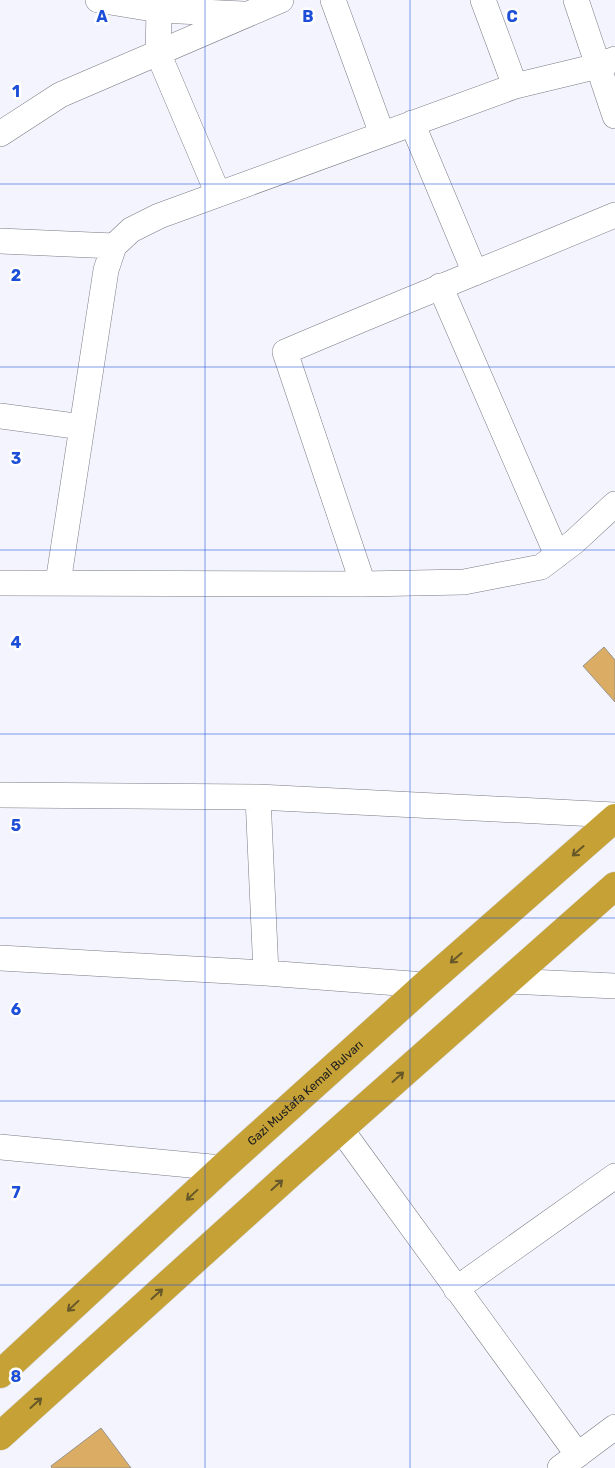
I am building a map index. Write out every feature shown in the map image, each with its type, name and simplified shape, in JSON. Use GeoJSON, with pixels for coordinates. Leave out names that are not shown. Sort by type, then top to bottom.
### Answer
{"type":"FeatureCollection","features":[{"type":"Feature","properties":{"kind":"highway","name":"Gazi Mustafa Kemal Bulvarı"},"geometry":{"type":"LineString","coordinates":[[0,1374],[222,1168],[615,817]]}},
{"type":"Feature","properties":{"kind":"highway"},"geometry":{"type":"LineString","coordinates":[[0,1436],[340,1128],[615,886]]}},
{"type":"Feature","properties":{"kind":"street"},"geometry":{"type":"LineString","coordinates":[[98,0],[159,10],[248,14]]}},
{"type":"Feature","properties":{"kind":"street"},"geometry":{"type":"LineString","coordinates":[[0,134],[60,95],[282,0]]}},
{"type":"Feature","properties":{"kind":"street"},"geometry":{"type":"LineString","coordinates":[[333,0],[382,134]]}},
{"type":"Feature","properties":{"kind":"street"},"geometry":{"type":"LineString","coordinates":[[483,0],[515,86]]}},
{"type":"Feature","properties":{"kind":"street"},"geometry":{"type":"LineString","coordinates":[[576,0],[607,62],[615,116]]}},
{"type":"Feature","properties":{"kind":"street"},"geometry":{"type":"LineString","coordinates":[[159,10],[158,53],[218,194]]}},
{"type":"Feature","properties":{"kind":"street"},"geometry":{"type":"LineString","coordinates":[[58,583],[106,270],[114,246],[131,230],[158,216],[515,86],[607,62]]}},
{"type":"Feature","properties":{"kind":"street"},"geometry":{"type":"LineString","coordinates":[[412,124],[475,273]]}},
{"type":"Feature","properties":{"kind":"street"},"geometry":{"type":"LineString","coordinates":[[363,584],[285,352],[440,286],[615,215]]}},
{"type":"Feature","properties":{"kind":"street"},"geometry":{"type":"LineString","coordinates":[[0,241],[114,246]]}},
{"type":"Feature","properties":{"kind":"street"},"geometry":{"type":"LineString","coordinates":[[440,286],[557,555]]}},
{"type":"Feature","properties":{"kind":"street"},"geometry":{"type":"LineString","coordinates":[[0,416],[82,427]]}},
{"type":"Feature","properties":{"kind":"street"},"geometry":{"type":"LineString","coordinates":[[0,583],[363,584],[464,582],[541,567],[574,542],[615,504]]}},
{"type":"Feature","properties":{"kind":"street"},"geometry":{"type":"LineString","coordinates":[[0,795],[258,797],[615,817]]}},
{"type":"Feature","properties":{"kind":"street"},"geometry":{"type":"LineString","coordinates":[[258,797],[266,973]]}},
{"type":"Feature","properties":{"kind":"street"},"geometry":{"type":"LineString","coordinates":[[0,958],[266,973],[425,985]]}},
{"type":"Feature","properties":{"kind":"street"},"geometry":{"type":"LineString","coordinates":[[507,981],[615,986]]}},
{"type":"Feature","properties":{"kind":"street"},"geometry":{"type":"LineString","coordinates":[[340,1128],[456,1289],[569,1461],[615,1428]]}},
{"type":"Feature","properties":{"kind":"street"},"geometry":{"type":"LineString","coordinates":[[0,1147],[222,1168]]}},
{"type":"Feature","properties":{"kind":"street"},"geometry":{"type":"LineString","coordinates":[[456,1289],[615,1176]]}},
{"type":"Feature","properties":{"kind":"building"},"geometry":{"type":"Polygon","coordinates":[[[604,647],[615,660],[615,702],[583,666],[604,647]]]}},
{"type":"Feature","properties":{"kind":"building"},"geometry":{"type":"Polygon","coordinates":[[[101,1428],[131,1468],[52,1468],[51,1466],[101,1428]]]}}]}
